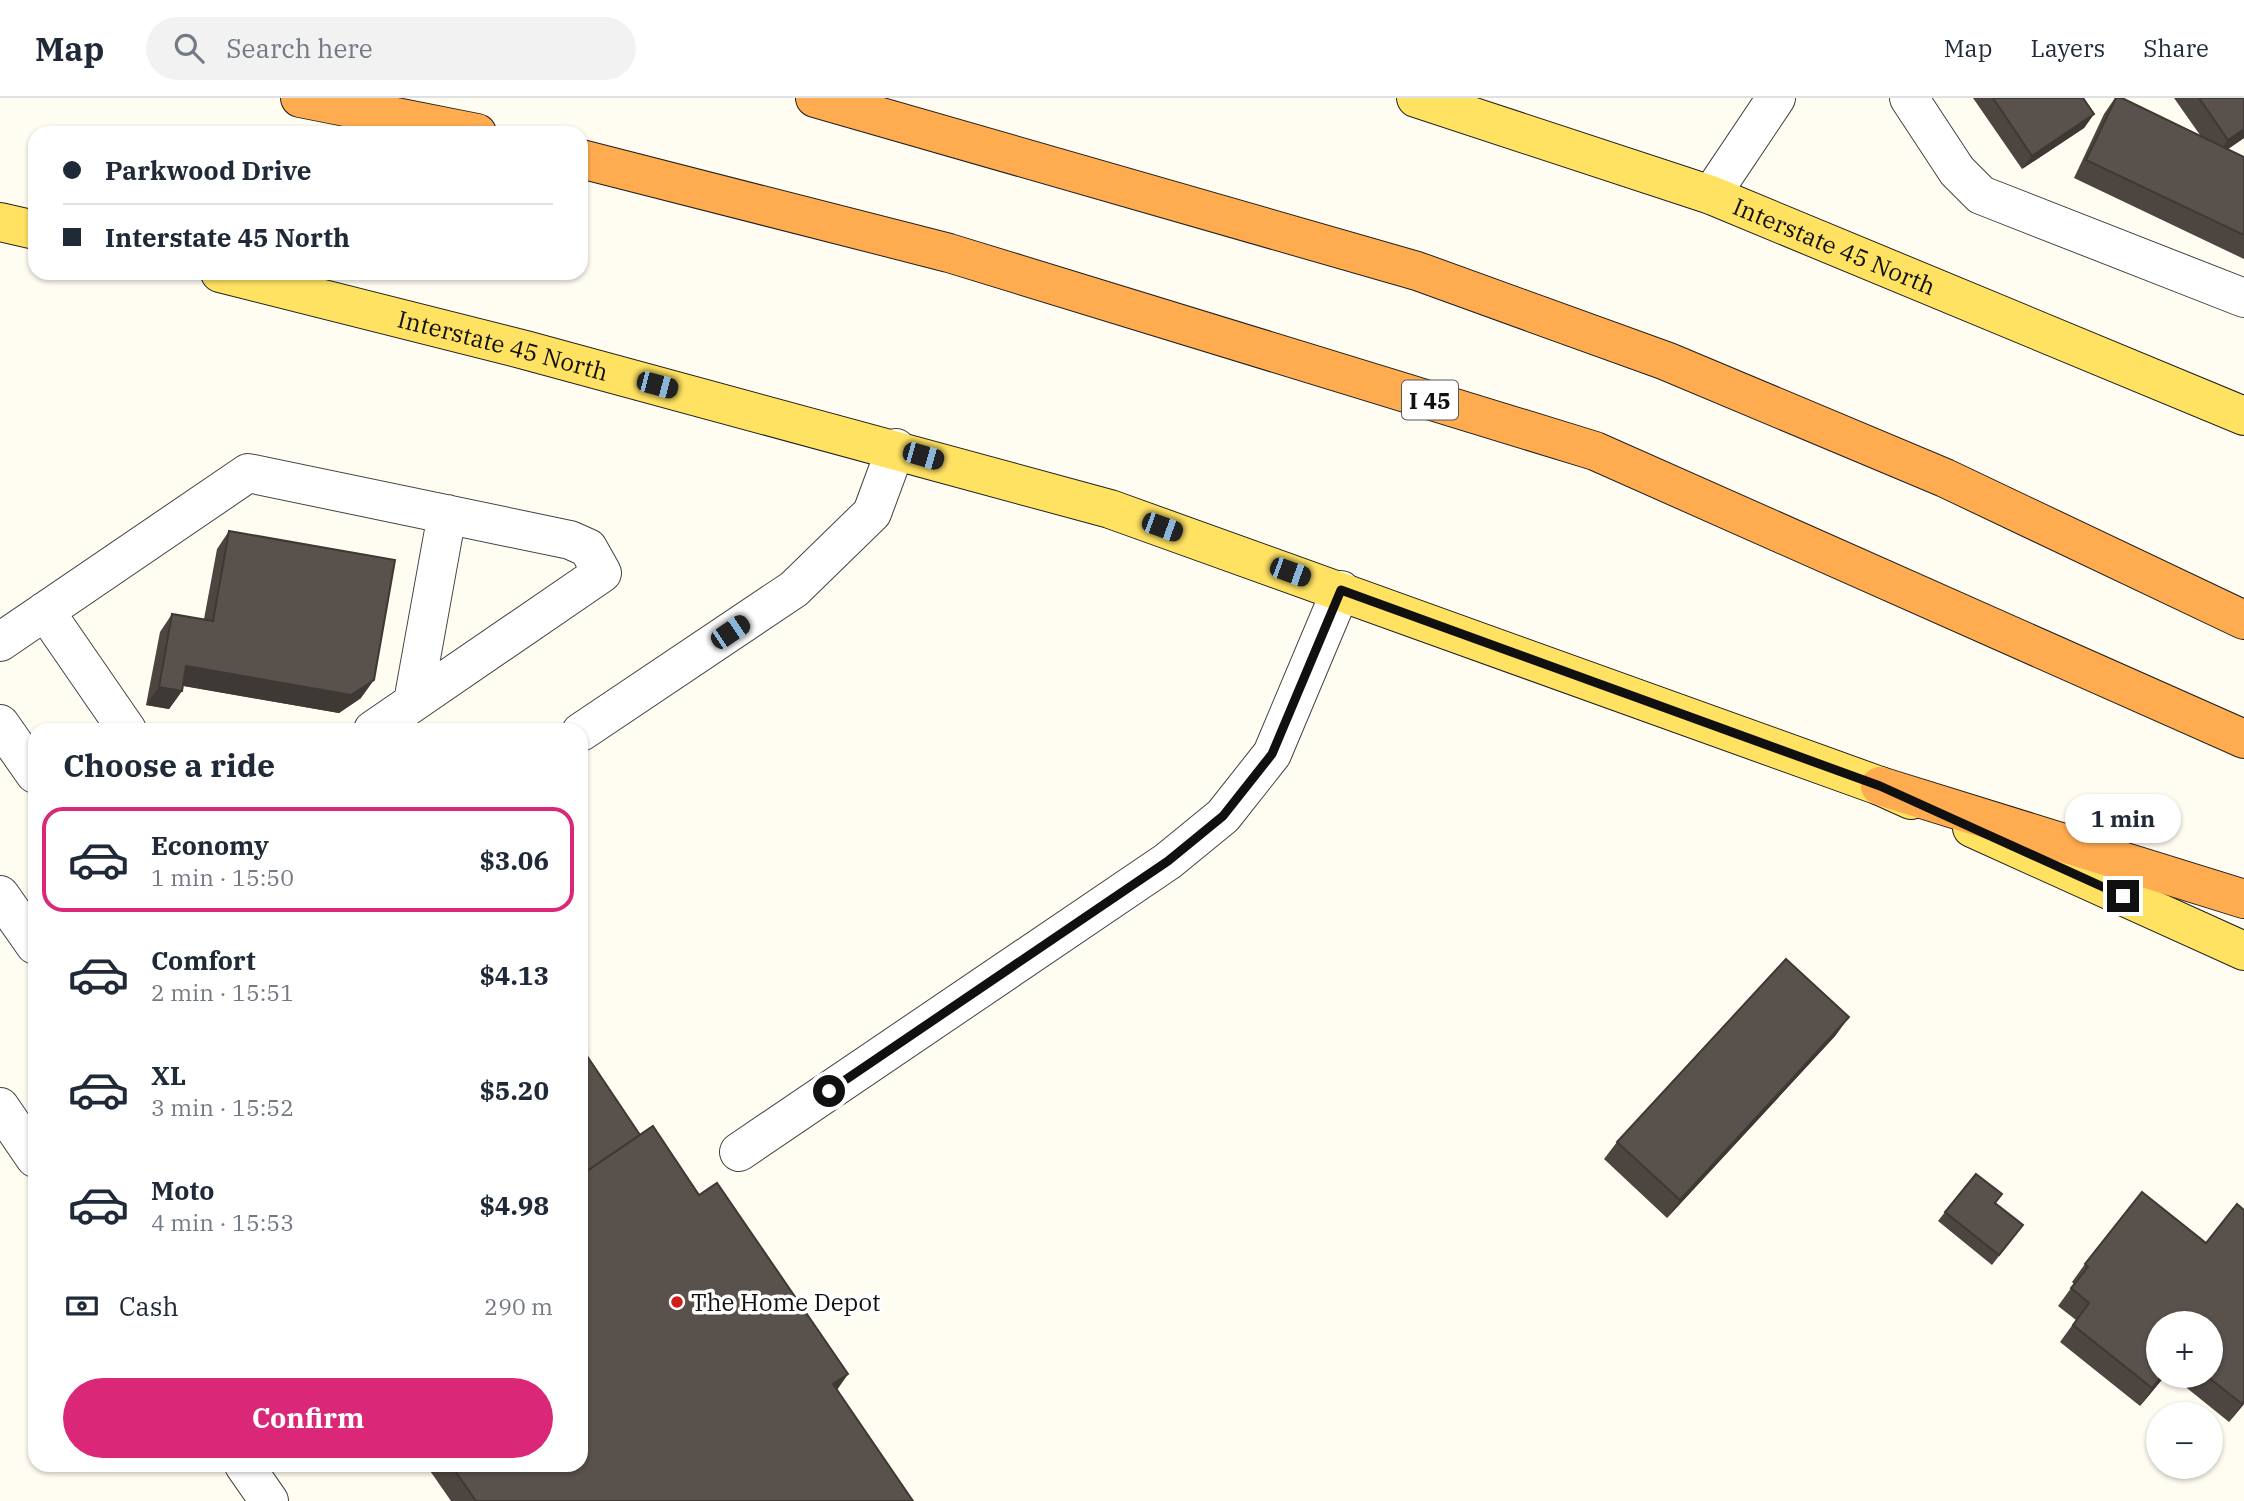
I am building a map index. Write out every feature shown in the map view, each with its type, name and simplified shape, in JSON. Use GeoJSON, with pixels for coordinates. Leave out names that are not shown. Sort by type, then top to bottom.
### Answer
{"type":"FeatureCollection","features":[{"type":"Feature","properties":{"kind":"highway"},"geometry":{"type":"LineString","coordinates":[[300,98],[442,126]]}},
{"type":"Feature","properties":{"kind":"highway"},"geometry":{"type":"LineString","coordinates":[[815,98],[1417,271],[1666,361],[1945,478],[2244,620]]}},
{"type":"Feature","properties":{"kind":"highway","name":"I 45"},"geometry":{"type":"LineString","coordinates":[[588,161],[949,253],[1595,451],[2244,739]]}},
{"type":"Feature","properties":{"kind":"highway"},"geometry":{"type":"LineString","coordinates":[[1880,786],[2244,899]]}},
{"type":"Feature","properties":{"kind":"main road","name":"Interstate 45 North"},"geometry":{"type":"LineString","coordinates":[[1416,98],[1711,195],[2244,416]]}},
{"type":"Feature","properties":{"kind":"main road"},"geometry":{"type":"LineString","coordinates":[[0,222],[28,228]]}},
{"type":"Feature","properties":{"kind":"main road","name":"Interstate 45 North"},"geometry":{"type":"LineString","coordinates":[[247,280],[896,448],[1110,509],[1880,786],[2244,951]]}},
{"type":"Feature","properties":{"kind":"street"},"geometry":{"type":"LineString","coordinates":[[1711,195],[1776,98]]}},
{"type":"Feature","properties":{"kind":"street"},"geometry":{"type":"LineString","coordinates":[[1909,98],[1957,171],[1981,195],[2244,298]]}},
{"type":"Feature","properties":{"kind":"street"},"geometry":{"type":"LineString","coordinates":[[588,727],[794,589],[872,513],[896,448]]}},
{"type":"Feature","properties":{"kind":"street"},"geometry":{"type":"LineString","coordinates":[[0,642],[248,473],[570,540],[588,548],[602,573],[383,723]]}},
{"type":"Feature","properties":{"kind":"street"},"geometry":{"type":"LineString","coordinates":[[413,702],[447,514]]}},
{"type":"Feature","properties":{"kind":"street"},"geometry":{"type":"LineString","coordinates":[[739,1153],[1168,861],[1223,816],[1272,754],[1341,590]]}},
{"type":"Feature","properties":{"kind":"street"},"geometry":{"type":"LineString","coordinates":[[45,611],[122,723]]}},
{"type":"Feature","properties":{"kind":"street"},"geometry":{"type":"LineString","coordinates":[[0,724],[28,764]]}},
{"type":"Feature","properties":{"kind":"street"},"geometry":{"type":"LineString","coordinates":[[0,895],[28,935]]}},
{"type":"Feature","properties":{"kind":"street"},"geometry":{"type":"LineString","coordinates":[[11,1115],[28,1145]]}},
{"type":"Feature","properties":{"kind":"street"},"geometry":{"type":"LineString","coordinates":[[249,1472],[269,1501]]}},
{"type":"Feature","properties":{"kind":"building"},"geometry":{"type":"Polygon","coordinates":[[[1993,98],[2083,98],[2094,114],[2032,156],[1993,98]]]}},
{"type":"Feature","properties":{"kind":"building"},"geometry":{"type":"Polygon","coordinates":[[[2116,98],[2122,98],[2244,157],[2244,235],[2086,160],[2116,98]]]}},
{"type":"Feature","properties":{"kind":"building"},"geometry":{"type":"Polygon","coordinates":[[[2199,98],[2244,98],[2244,129],[2228,140],[2199,98]]]}},
{"type":"Feature","properties":{"kind":"building"},"geometry":{"type":"Polygon","coordinates":[[[229,531],[395,560],[374,680],[351,695],[186,666],[182,691],[159,687],[172,614],[213,621],[229,531]]]}},
{"type":"Feature","properties":{"kind":"building"},"geometry":{"type":"Polygon","coordinates":[[[1786,959],[1849,1017],[1680,1200],[1617,1142],[1786,959]]]}},
{"type":"Feature","properties":{"kind":"building"},"geometry":{"type":"Polygon","coordinates":[[[588,1057],[640,1135],[588,1170],[588,1057]]]}},
{"type":"Feature","properties":{"kind":"building","name":"The Home Depot"},"geometry":{"type":"Polygon","coordinates":[[[653,1126],[699,1195],[717,1183],[848,1374],[833,1384],[913,1501],[476,1501],[456,1472],[588,1472],[588,1170],[653,1126]]]}},
{"type":"Feature","properties":{"kind":"building"},"geometry":{"type":"Polygon","coordinates":[[[1976,1174],[2002,1194],[1995,1203],[2023,1225],[1999,1255],[1945,1212],[1976,1174]]]}},
{"type":"Feature","properties":{"kind":"building"},"geometry":{"type":"Polygon","coordinates":[[[2142,1192],[2206,1243],[2237,1204],[2244,1210],[2242,1404],[2222,1388],[2223,1311],[2146,1311],[2146,1383],[2073,1325],[2089,1303],[2071,1288],[2088,1267],[2085,1264],[2142,1192]]]}},
{"type":"Feature","properties":{"kind":"place","name":"The Home Depot"},"geometry":{"type":"Point","coordinates":[677,1302]}},
{"type":"Feature","properties":{"kind":"route"},"geometry":{"type":"LineString","coordinates":[[829,1091],[1168,861],[1223,816],[1272,754],[1341,590],[1880,786],[2123,896]]}}]}
